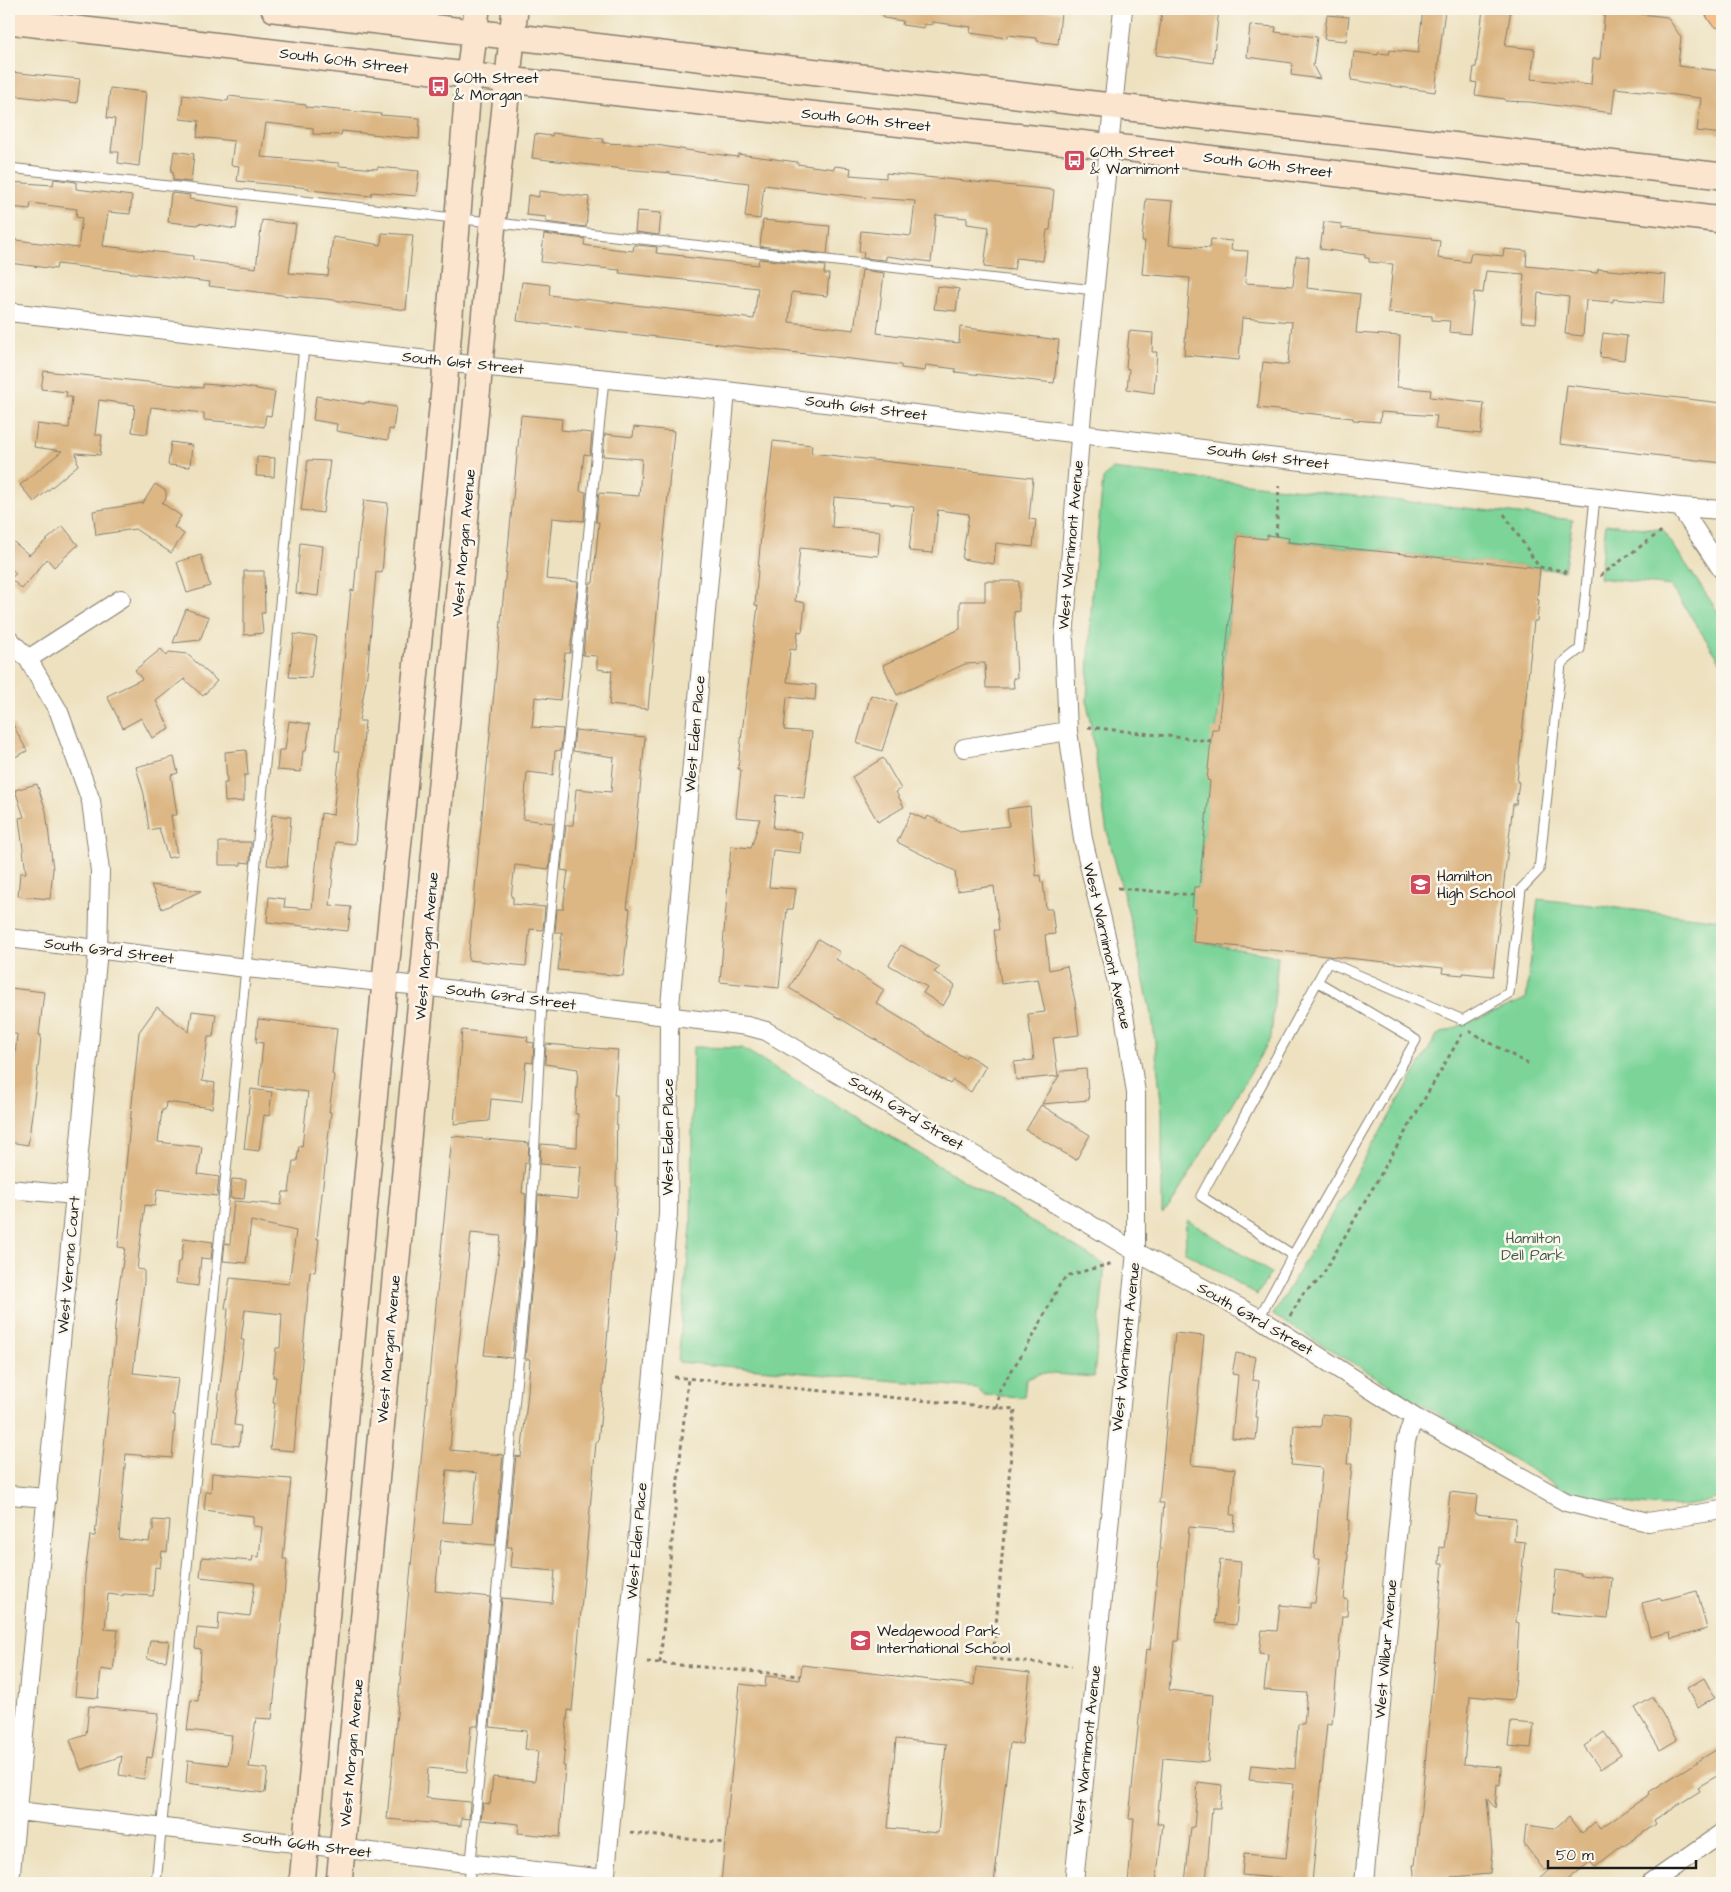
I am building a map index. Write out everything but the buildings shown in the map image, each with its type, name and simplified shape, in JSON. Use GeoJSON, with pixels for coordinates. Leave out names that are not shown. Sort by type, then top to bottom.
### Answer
{"type":"FeatureCollection","features":[{"type":"Feature","properties":{"kind":"main road"},"geometry":{"type":"LineString","coordinates":[[1719,9],[1722,14]]}},
{"type":"Feature","properties":{"kind":"street"},"geometry":{"type":"LineString","coordinates":[[274,9],[476,20],[512,37],[641,50],[1113,107],[1722,176]]}},
{"type":"Feature","properties":{"kind":"street","name":"West Morgan Avenue"},"geometry":{"type":"LineString","coordinates":[[339,1883],[493,223],[515,9]]}},
{"type":"Feature","properties":{"kind":"street","name":"West Warnimont Avenue"},"geometry":{"type":"LineString","coordinates":[[1074,1883],[1136,1252],[1136,1093],[1122,1008],[1082,839],[1068,730],[1064,638],[1080,434],[1123,9]]}},
{"type":"Feature","properties":{"kind":"street"},"geometry":{"type":"LineString","coordinates":[[302,1883],[385,982],[446,362],[476,20]]}},
{"type":"Feature","properties":{"kind":"street","name":"South 60th Street"},"geometry":{"type":"LineString","coordinates":[[9,21],[470,76],[1109,146],[1722,220]]}},
{"type":"Feature","properties":{"kind":"street","name":"South 61st Street"},"geometry":{"type":"LineString","coordinates":[[9,312],[480,366],[726,391],[1594,497],[1722,510]]}},
{"type":"Feature","properties":{"kind":"street","name":"West Eden Place"},"geometry":{"type":"LineString","coordinates":[[605,1881],[668,1214],[669,1017],[726,391]]}},
{"type":"Feature","properties":{"kind":"street"},"geometry":{"type":"LineString","coordinates":[[1680,507],[1722,570]]}},
{"type":"Feature","properties":{"kind":"street"},"geometry":{"type":"LineString","coordinates":[[28,659],[121,599]]}},
{"type":"Feature","properties":{"kind":"street","name":"West Verona Court"},"geometry":{"type":"LineString","coordinates":[[9,639],[28,659],[59,712],[91,801],[100,871],[98,950],[47,1498],[13,1811],[10,1883]]}},
{"type":"Feature","properties":{"kind":"street"},"geometry":{"type":"LineString","coordinates":[[964,748],[1068,730]]}},
{"type":"Feature","properties":{"kind":"street","name":"South 63rd Street"},"geometry":{"type":"LineString","coordinates":[[9,938],[246,968],[423,986],[748,1026],[766,1031],[1136,1252],[1259,1318],[1414,1417],[1566,1502],[1648,1522],[1722,1510]]}},
{"type":"Feature","properties":{"kind":"street"},"geometry":{"type":"LineString","coordinates":[[9,1189],[76,1195]]}},
{"type":"Feature","properties":{"kind":"street"},"geometry":{"type":"LineString","coordinates":[[345,1417],[383,1420]]}},
{"type":"Feature","properties":{"kind":"street","name":"West Wilbur Avenue"},"geometry":{"type":"LineString","coordinates":[[1364,1883],[1406,1441],[1414,1417]]}},
{"type":"Feature","properties":{"kind":"street"},"geometry":{"type":"LineString","coordinates":[[9,1495],[47,1498]]}},
{"type":"Feature","properties":{"kind":"street","name":"South 66th Street"},"geometry":{"type":"LineString","coordinates":[[13,1811],[605,1881]]}},
{"type":"Feature","properties":{"kind":"street"},"geometry":{"type":"LineString","coordinates":[[1651,1883],[1722,1833]]}},
{"type":"Feature","properties":{"kind":"lane"},"geometry":{"type":"LineString","coordinates":[[9,168],[1094,290]]}},
{"type":"Feature","properties":{"kind":"lane"},"geometry":{"type":"LineString","coordinates":[[156,1883],[246,968],[304,346]]}},
{"type":"Feature","properties":{"kind":"lane"},"geometry":{"type":"LineString","coordinates":[[469,1883],[530,1239],[542,1001],[604,379]]}},
{"type":"Feature","properties":{"kind":"lane"},"geometry":{"type":"LineString","coordinates":[[1293,1255],[1201,1196],[1328,962],[1464,1020],[1509,993],[1521,889],[1539,870],[1561,664],[1580,649],[1594,497]]}},
{"type":"Feature","properties":{"kind":"lane"},"geometry":{"type":"LineString","coordinates":[[1259,1318],[1416,1040],[1318,982]]}},
{"type":"Feature","properties":{"kind":"path"},"geometry":{"type":"LineString","coordinates":[[1276,536],[1279,486]]}},
{"type":"Feature","properties":{"kind":"path"},"geometry":{"type":"LineString","coordinates":[[1504,514],[1539,567],[1564,571],[1568,575]]}},
{"type":"Feature","properties":{"kind":"path"},"geometry":{"type":"LineString","coordinates":[[1598,578],[1663,530]]}},
{"type":"Feature","properties":{"kind":"path"},"geometry":{"type":"LineString","coordinates":[[1088,727],[1211,742]]}},
{"type":"Feature","properties":{"kind":"path"},"geometry":{"type":"LineString","coordinates":[[1118,888],[1193,895]]}},
{"type":"Feature","properties":{"kind":"path"},"geometry":{"type":"LineString","coordinates":[[1288,1318],[1304,1292],[1319,1281],[1464,1029],[1528,1064]]}},
{"type":"Feature","properties":{"kind":"path"},"geometry":{"type":"LineString","coordinates":[[997,1408],[1000,1389],[1030,1343],[1061,1282],[1070,1275],[1113,1263]]}},
{"type":"Feature","properties":{"kind":"path"},"geometry":{"type":"LineString","coordinates":[[674,1376],[1015,1410],[993,1659],[1072,1666]]}},
{"type":"Feature","properties":{"kind":"path"},"geometry":{"type":"LineString","coordinates":[[660,1663],[688,1378]]}},
{"type":"Feature","properties":{"kind":"path"},"geometry":{"type":"LineString","coordinates":[[647,1662],[801,1676]]}},
{"type":"Feature","properties":{"kind":"path"},"geometry":{"type":"LineString","coordinates":[[630,1833],[725,1843]]}},
{"type":"Feature","properties":{"kind":"green space"},"geometry":{"type":"Polygon","coordinates":[[[1112,469],[1573,520],[1564,571],[1238,536],[1193,941],[1278,956],[1271,1038],[1169,1208],[1162,1214],[1162,1112],[1153,1023],[1132,927],[1106,827],[1087,701],[1092,592],[1103,479],[1112,469]]]}},
{"type":"Feature","properties":{"kind":"green space"},"geometry":{"type":"Polygon","coordinates":[[[1606,524],[1663,530],[1722,618],[1722,664],[1671,586],[1599,578],[1606,524]]]}},
{"type":"Feature","properties":{"kind":"green space","name":"Hamilton Dell Park"},"geometry":{"type":"Polygon","coordinates":[[[1538,899],[1722,920],[1722,1497],[1702,1503],[1662,1507],[1642,1505],[1601,1498],[1561,1488],[1273,1315],[1437,1035],[1526,999],[1538,899]]]}},
{"type":"Feature","properties":{"kind":"green space"},"geometry":{"type":"Polygon","coordinates":[[[693,1047],[742,1048],[1105,1265],[1094,1377],[1041,1373],[1026,1379],[1024,1397],[984,1395],[976,1388],[678,1362],[691,1226],[693,1047]]]}},
{"type":"Feature","properties":{"kind":"green space"},"geometry":{"type":"Polygon","coordinates":[[[1188,1220],[1271,1273],[1257,1295],[1184,1251],[1188,1220]]]}},
{"type":"Feature","properties":{"kind":"place","name":"60th Street & Morgan"},"geometry":{"type":"Point","coordinates":[438,87]}},
{"type":"Feature","properties":{"kind":"place","name":"60th Street & Warnimont"},"geometry":{"type":"Point","coordinates":[1074,161]}},
{"type":"Feature","properties":{"kind":"place","name":"Hamilton High School"},"geometry":{"type":"Point","coordinates":[1421,885]}},
{"type":"Feature","properties":{"kind":"place","name":"Wedgewood Park International School"},"geometry":{"type":"Point","coordinates":[861,1640]}}]}
